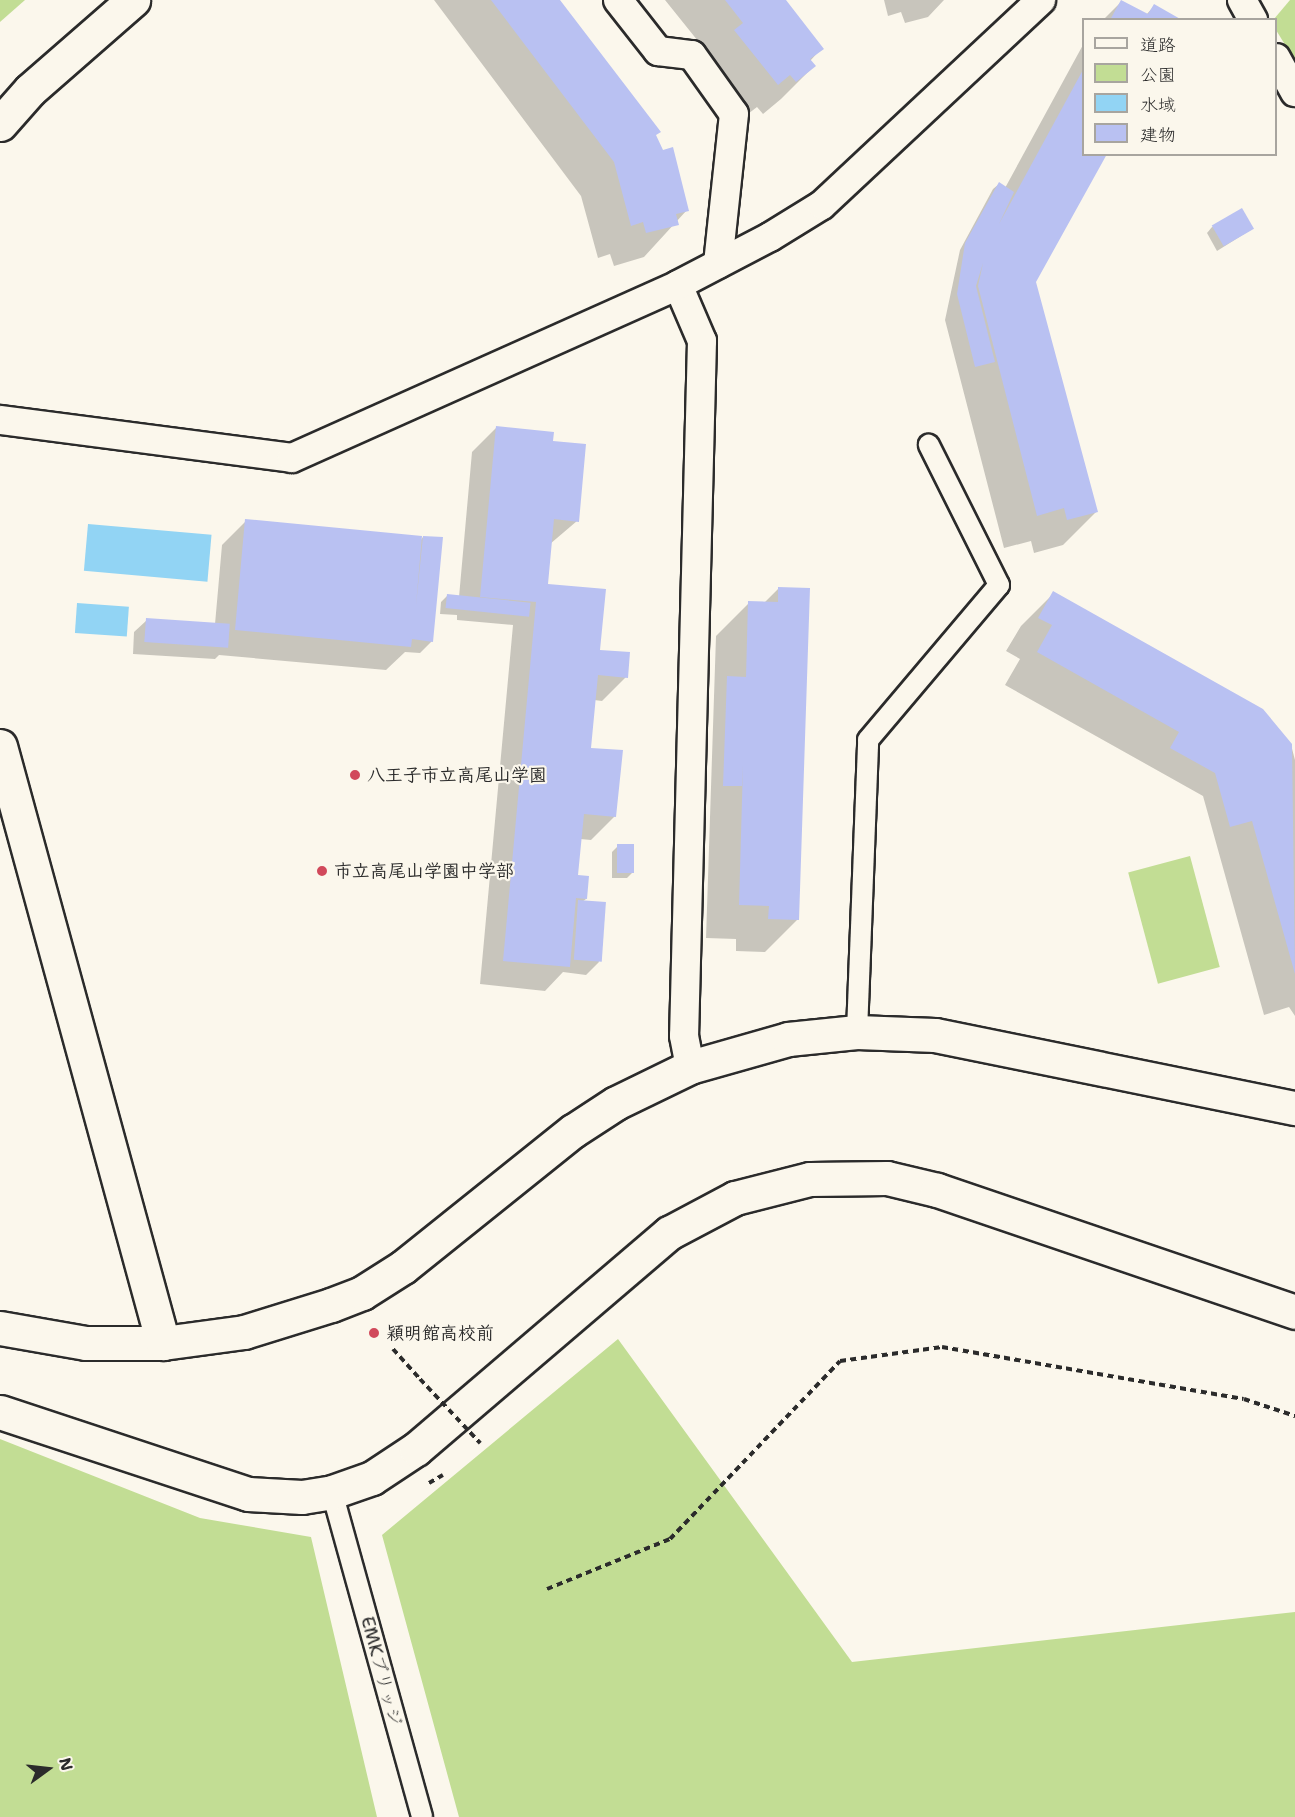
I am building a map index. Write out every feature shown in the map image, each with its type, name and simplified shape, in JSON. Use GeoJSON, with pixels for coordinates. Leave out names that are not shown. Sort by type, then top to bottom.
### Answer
{"type":"FeatureCollection","features":[{"type":"Feature","properties":{"kind":"street"},"geometry":{"type":"LineString","coordinates":[[0,124],[30,90],[133,0]]}},
{"type":"Feature","properties":{"kind":"street"},"geometry":{"type":"LineString","coordinates":[[618,0],[658,51],[692,55],[734,114],[718,264]]}},
{"type":"Feature","properties":{"kind":"street"},"geometry":{"type":"LineString","coordinates":[[0,420],[292,458],[678,285],[822,205],[1041,0]]}},
{"type":"Feature","properties":{"kind":"street"},"geometry":{"type":"LineString","coordinates":[[1242,0],[1252,18]]}},
{"type":"Feature","properties":{"kind":"street"},"geometry":{"type":"LineString","coordinates":[[1277,61],[1295,92]]}},
{"type":"Feature","properties":{"kind":"street"},"geometry":{"type":"LineString","coordinates":[[678,285],[702,340],[684,1036],[690,1067]]}},
{"type":"Feature","properties":{"kind":"street"},"geometry":{"type":"LineString","coordinates":[[0,746],[163,1343]]}},
{"type":"Feature","properties":{"kind":"street"},"geometry":{"type":"LineString","coordinates":[[0,1328],[87,1343],[163,1343],[244,1332],[362,1293],[404,1268],[591,1118],[641,1089],[690,1067],[765,1044],[858,1032],[966,1040],[1295,1108]]}},
{"type":"Feature","properties":{"kind":"street"},"geometry":{"type":"LineString","coordinates":[[0,1412],[248,1494],[303,1497],[332,1492],[372,1478],[416,1449],[669,1233],[735,1198],[784,1183],[862,1177],[937,1190],[1295,1312]]}},
{"type":"Feature","properties":{"kind":"lane"},"geometry":{"type":"LineString","coordinates":[[858,1032],[868,740],[999,585],[929,445]]}},
{"type":"Feature","properties":{"kind":"lane","name":"EMKブリッジ"},"geometry":{"type":"LineString","coordinates":[[332,1492],[422,1817]]}},
{"type":"Feature","properties":{"kind":"path"},"geometry":{"type":"LineString","coordinates":[[547,1589],[670,1539],[840,1361],[942,1347],[1244,1399],[1295,1416]]}},
{"type":"Feature","properties":{"kind":"path"},"geometry":{"type":"LineString","coordinates":[[393,1349],[480,1443]]}},
{"type":"Feature","properties":{"kind":"green space"},"geometry":{"type":"Polygon","coordinates":[[[0,0],[25,0],[0,22],[0,0]]]}},
{"type":"Feature","properties":{"kind":"green space"},"geometry":{"type":"Polygon","coordinates":[[[1290,0],[1295,0],[1295,61],[1277,32],[1277,18],[1275,18],[1290,0]]]}},
{"type":"Feature","properties":{"kind":"green space"},"geometry":{"type":"Polygon","coordinates":[[[1190,856],[1220,967],[1158,984],[1128,873],[1190,856]]]}},
{"type":"Feature","properties":{"kind":"green space"},"geometry":{"type":"Polygon","coordinates":[[[618,1339],[852,1662],[1295,1612],[1295,1817],[459,1817],[382,1535],[618,1339]]]}},
{"type":"Feature","properties":{"kind":"green space"},"geometry":{"type":"Polygon","coordinates":[[[0,1439],[200,1518],[311,1537],[377,1817],[0,1817],[0,1439]]]}},
{"type":"Feature","properties":{"kind":"water"},"geometry":{"type":"Polygon","coordinates":[[[88,524],[212,535],[207,582],[84,571],[88,524]]]}},
{"type":"Feature","properties":{"kind":"water"},"geometry":{"type":"Polygon","coordinates":[[[77,603],[129,607],[127,637],[75,633],[77,603]]]}},
{"type":"Feature","properties":{"kind":"building"},"geometry":{"type":"Polygon","coordinates":[[[491,0],[560,0],[661,132],[656,135],[663,150],[673,147],[689,211],[676,214],[679,225],[646,233],[643,222],[631,226],[614,162],[491,0]]]}},
{"type":"Feature","properties":{"kind":"building"},"geometry":{"type":"Polygon","coordinates":[[[725,0],[786,0],[824,49],[810,59],[816,66],[796,82],[790,75],[778,85],[734,30],[743,23],[725,0]]]}},
{"type":"Feature","properties":{"kind":"building"},"geometry":{"type":"Polygon","coordinates":[[[1121,0],[1148,14],[1154,4],[1178,18],[1111,18],[1121,0]]]}},
{"type":"Feature","properties":{"kind":"building"},"geometry":{"type":"Polygon","coordinates":[[[1082,72],[1082,156],[1106,156],[1036,282],[1098,512],[1067,520],[1064,508],[1037,516],[978,286],[983,263],[976,286],[995,362],[975,367],[957,294],[965,243],[999,182],[1014,192],[999,224],[1082,72]]]}},
{"type":"Feature","properties":{"kind":"building"},"geometry":{"type":"Polygon","coordinates":[[[1242,208],[1254,229],[1224,246],[1212,226],[1242,208]]]}},
{"type":"Feature","properties":{"kind":"building"},"geometry":{"type":"Polygon","coordinates":[[[496,426],[554,432],[553,441],[586,444],[579,522],[554,519],[548,584],[606,589],[600,650],[630,652],[628,678],[598,675],[591,748],[623,750],[616,817],[584,814],[578,875],[589,876],[587,899],[576,898],[570,967],[503,961],[536,602],[480,597],[496,426]]]}},
{"type":"Feature","properties":{"kind":"building"},"geometry":{"type":"Polygon","coordinates":[[[245,519],[422,536],[416,605],[423,536],[443,537],[433,642],[412,639],[411,647],[235,630],[245,519]]]}},
{"type":"Feature","properties":{"kind":"building"},"geometry":{"type":"Polygon","coordinates":[[[778,587],[810,588],[799,920],[768,919],[769,906],[739,905],[743,765],[742,786],[723,786],[727,676],[746,677],[748,601],[778,602],[778,587]]]}},
{"type":"Feature","properties":{"kind":"building"},"geometry":{"type":"Polygon","coordinates":[[[1053,591],[1263,709],[1292,744],[1295,974],[1252,821],[1230,827],[1215,773],[1170,748],[1179,732],[1037,652],[1052,625],[1038,618],[1053,591]]]}},
{"type":"Feature","properties":{"kind":"building"},"geometry":{"type":"Polygon","coordinates":[[[447,594],[531,603],[529,617],[446,608],[447,594]]]}},
{"type":"Feature","properties":{"kind":"building"},"geometry":{"type":"Polygon","coordinates":[[[146,618],[230,624],[228,648],[144,642],[146,618]]]}},
{"type":"Feature","properties":{"kind":"building"},"geometry":{"type":"Polygon","coordinates":[[[617,844],[634,844],[634,873],[617,873],[617,844]]]}},
{"type":"Feature","properties":{"kind":"building"},"geometry":{"type":"Polygon","coordinates":[[[578,900],[606,902],[602,962],[574,960],[578,900]]]}},
{"type":"Feature","properties":{"kind":"place","name":"八王子市立高尾山学園"},"geometry":{"type":"Point","coordinates":[355,775]}},
{"type":"Feature","properties":{"kind":"place","name":"市立高尾山学園中学部"},"geometry":{"type":"Point","coordinates":[322,871]}},
{"type":"Feature","properties":{"kind":"place","name":"穎明館高校前"},"geometry":{"type":"Point","coordinates":[374,1333]}}]}
